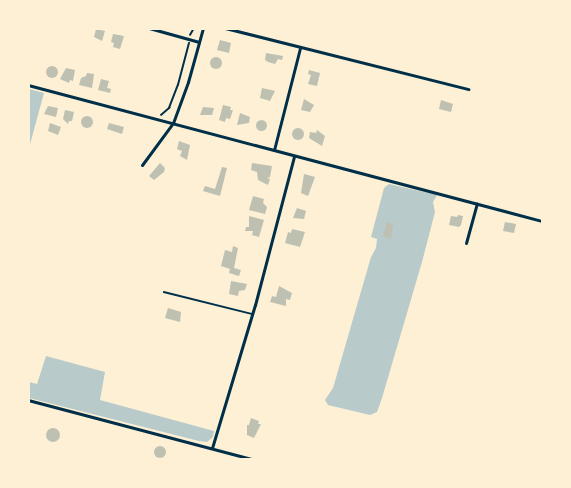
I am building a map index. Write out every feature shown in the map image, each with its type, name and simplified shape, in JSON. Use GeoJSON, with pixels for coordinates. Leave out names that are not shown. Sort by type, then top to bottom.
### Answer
{"type":"FeatureCollection","features":[{"type":"Feature","properties":{"kind":"street"},"geometry":{"type":"LineString","coordinates":[[149,28],[199,42]]}},
{"type":"Feature","properties":{"kind":"street"},"geometry":{"type":"LineString","coordinates":[[142,165],[172,123],[203,28]]}},
{"type":"Feature","properties":{"kind":"street"},"geometry":{"type":"LineString","coordinates":[[225,28],[468,89]]}},
{"type":"Feature","properties":{"kind":"street"},"geometry":{"type":"LineString","coordinates":[[274,150],[300,48]]}},
{"type":"Feature","properties":{"kind":"street"},"geometry":{"type":"LineString","coordinates":[[28,85],[543,221]]}},
{"type":"Feature","properties":{"kind":"street"},"geometry":{"type":"LineString","coordinates":[[212,448],[252,314],[294,156]]}},
{"type":"Feature","properties":{"kind":"street"},"geometry":{"type":"LineString","coordinates":[[466,243],[477,203]]}},
{"type":"Feature","properties":{"kind":"street"},"geometry":{"type":"LineString","coordinates":[[28,400],[255,459]]}},
{"type":"Feature","properties":{"kind":"lane"},"geometry":{"type":"LineString","coordinates":[[164,292],[252,314]]}},
{"type":"Feature","properties":{"kind":"path"},"geometry":{"type":"LineString","coordinates":[[160,119],[161,114],[169,108],[178,85],[189,39],[194,28]]}},
{"type":"Feature","properties":{"kind":"shaded area"},"geometry":{"type":"Polygon","coordinates":[[[28,89],[44,93],[29,148],[28,89]]]}},
{"type":"Feature","properties":{"kind":"shaded area"},"geometry":{"type":"Polygon","coordinates":[[[389,184],[437,195],[433,202],[435,212],[422,262],[382,398],[377,412],[370,415],[328,405],[325,400],[333,388],[371,257],[376,248],[377,239],[371,237],[384,188],[389,184]]]}},
{"type":"Feature","properties":{"kind":"shaded area"},"geometry":{"type":"Polygon","coordinates":[[[46,356],[105,372],[100,400],[214,431],[213,437],[207,442],[199,441],[29,398],[29,382],[37,384],[46,356]]]}},
{"type":"Feature","properties":{"kind":"building"},"geometry":{"type":"Polygon","coordinates":[[[96,29],[105,31],[102,41],[94,37],[96,29]]]}},
{"type":"Feature","properties":{"kind":"building"},"geometry":{"type":"Polygon","coordinates":[[[113,34],[124,36],[120,49],[113,47],[114,43],[111,42],[113,34]]]}},
{"type":"Feature","properties":{"kind":"building"},"geometry":{"type":"Polygon","coordinates":[[[220,40],[231,43],[229,53],[217,50],[220,40]]]}},
{"type":"Feature","properties":{"kind":"building"},"geometry":{"type":"Polygon","coordinates":[[[266,53],[283,56],[282,60],[278,59],[275,64],[268,62],[265,60],[266,53]]]}},
{"type":"Feature","properties":{"kind":"building"},"geometry":{"type":"Polygon","coordinates":[[[218,57],[222,63],[218,69],[214,69],[210,61],[218,57]]]}},
{"type":"Feature","properties":{"kind":"building"},"geometry":{"type":"Polygon","coordinates":[[[52,66],[58,72],[52,78],[46,72],[52,66]]]}},
{"type":"Feature","properties":{"kind":"building"},"geometry":{"type":"Polygon","coordinates":[[[66,68],[75,70],[73,81],[70,80],[69,83],[60,79],[66,68]]]}},
{"type":"Feature","properties":{"kind":"building"},"geometry":{"type":"Polygon","coordinates":[[[309,70],[320,73],[317,86],[308,84],[311,75],[308,74],[309,70]]]}},
{"type":"Feature","properties":{"kind":"building"},"geometry":{"type":"Polygon","coordinates":[[[87,73],[94,74],[92,88],[79,85],[81,78],[87,73]]]}},
{"type":"Feature","properties":{"kind":"building"},"geometry":{"type":"Polygon","coordinates":[[[101,79],[109,81],[107,88],[111,89],[110,93],[98,90],[101,79]]]}},
{"type":"Feature","properties":{"kind":"building"},"geometry":{"type":"Polygon","coordinates":[[[262,88],[275,91],[270,101],[260,98],[262,88]]]}},
{"type":"Feature","properties":{"kind":"building"},"geometry":{"type":"Polygon","coordinates":[[[304,99],[314,105],[310,112],[301,110],[304,99]]]}},
{"type":"Feature","properties":{"kind":"building"},"geometry":{"type":"Polygon","coordinates":[[[441,100],[453,104],[451,112],[439,109],[441,100]]]}},
{"type":"Feature","properties":{"kind":"building"},"geometry":{"type":"Polygon","coordinates":[[[223,105],[233,110],[230,119],[226,118],[225,122],[219,120],[223,105]]]}},
{"type":"Feature","properties":{"kind":"building"},"geometry":{"type":"Polygon","coordinates":[[[48,106],[58,108],[56,117],[44,114],[48,106]]]}},
{"type":"Feature","properties":{"kind":"building"},"geometry":{"type":"Polygon","coordinates":[[[203,107],[214,108],[212,115],[200,115],[203,107]]]}},
{"type":"Feature","properties":{"kind":"building"},"geometry":{"type":"Polygon","coordinates":[[[65,110],[74,112],[72,121],[68,124],[63,119],[65,110]]]}},
{"type":"Feature","properties":{"kind":"building"},"geometry":{"type":"Polygon","coordinates":[[[240,113],[250,117],[249,123],[237,125],[240,113]]]}},
{"type":"Feature","properties":{"kind":"building"},"geometry":{"type":"Polygon","coordinates":[[[87,116],[93,122],[87,128],[81,122],[87,116]]]}},
{"type":"Feature","properties":{"kind":"building"},"geometry":{"type":"Polygon","coordinates":[[[261,119],[267,125],[261,131],[255,125],[261,119]]]}},
{"type":"Feature","properties":{"kind":"building"},"geometry":{"type":"Polygon","coordinates":[[[50,123],[61,127],[58,135],[48,131],[50,123]]]}},
{"type":"Feature","properties":{"kind":"building"},"geometry":{"type":"Polygon","coordinates":[[[109,123],[124,127],[122,134],[107,129],[109,123]]]}},
{"type":"Feature","properties":{"kind":"building"},"geometry":{"type":"Polygon","coordinates":[[[300,128],[304,134],[300,140],[296,140],[292,132],[300,128]]]}},
{"type":"Feature","properties":{"kind":"building"},"geometry":{"type":"Polygon","coordinates":[[[317,130],[325,136],[322,146],[309,138],[310,132],[316,133],[317,130]]]}},
{"type":"Feature","properties":{"kind":"building"},"geometry":{"type":"Polygon","coordinates":[[[179,141],[190,145],[187,160],[180,156],[182,151],[177,149],[179,141]]]}},
{"type":"Feature","properties":{"kind":"building"},"geometry":{"type":"Polygon","coordinates":[[[160,163],[165,168],[164,172],[154,180],[149,176],[160,163]]]}},
{"type":"Feature","properties":{"kind":"building"},"geometry":{"type":"Polygon","coordinates":[[[252,163],[272,166],[270,177],[267,178],[270,179],[268,185],[258,180],[257,172],[251,170],[252,163]]]}},
{"type":"Feature","properties":{"kind":"building"},"geometry":{"type":"Polygon","coordinates":[[[222,167],[227,168],[220,196],[203,191],[205,186],[215,189],[222,167]]]}},
{"type":"Feature","properties":{"kind":"building"},"geometry":{"type":"Polygon","coordinates":[[[304,174],[315,177],[308,196],[301,193],[304,174]]]}},
{"type":"Feature","properties":{"kind":"building"},"geometry":{"type":"Polygon","coordinates":[[[253,196],[264,199],[263,203],[267,207],[265,214],[249,210],[253,196]]]}},
{"type":"Feature","properties":{"kind":"building"},"geometry":{"type":"Polygon","coordinates":[[[297,208],[306,211],[304,219],[293,218],[297,208]]]}},
{"type":"Feature","properties":{"kind":"building"},"geometry":{"type":"Polygon","coordinates":[[[458,215],[463,216],[461,225],[459,227],[449,225],[451,216],[457,217],[458,215]]]}},
{"type":"Feature","properties":{"kind":"building"},"geometry":{"type":"Polygon","coordinates":[[[249,216],[264,220],[259,237],[252,235],[253,231],[245,231],[246,227],[249,227],[249,216]]]}},
{"type":"Feature","properties":{"kind":"building"},"geometry":{"type":"Polygon","coordinates":[[[387,222],[393,224],[391,239],[383,236],[387,222]]]}},
{"type":"Feature","properties":{"kind":"building"},"geometry":{"type":"Polygon","coordinates":[[[505,222],[516,224],[514,233],[503,231],[505,222]]]}},
{"type":"Feature","properties":{"kind":"building"},"geometry":{"type":"Polygon","coordinates":[[[292,229],[305,232],[300,247],[285,243],[288,232],[291,233],[292,229]]]}},
{"type":"Feature","properties":{"kind":"building"},"geometry":{"type":"Polygon","coordinates":[[[233,246],[238,248],[234,268],[241,270],[239,276],[229,273],[230,269],[221,266],[225,250],[232,252],[233,246]]]}},
{"type":"Feature","properties":{"kind":"building"},"geometry":{"type":"Polygon","coordinates":[[[231,281],[247,284],[245,290],[239,291],[238,296],[229,294],[231,281]]]}},
{"type":"Feature","properties":{"kind":"building"},"geometry":{"type":"Polygon","coordinates":[[[279,286],[292,293],[290,300],[286,299],[286,306],[270,302],[272,296],[276,297],[279,286]]]}},
{"type":"Feature","properties":{"kind":"building"},"geometry":{"type":"Polygon","coordinates":[[[168,308],[181,312],[180,322],[165,318],[168,308]]]}},
{"type":"Feature","properties":{"kind":"building"},"geometry":{"type":"Polygon","coordinates":[[[251,418],[261,424],[254,438],[247,435],[247,425],[251,418]]]}},
{"type":"Feature","properties":{"kind":"building"},"geometry":{"type":"Polygon","coordinates":[[[53,428],[58,430],[60,435],[58,440],[53,442],[48,440],[46,435],[48,430],[53,428]]]}},
{"type":"Feature","properties":{"kind":"building"},"geometry":{"type":"Polygon","coordinates":[[[160,446],[166,452],[160,458],[154,452],[160,446]]]}}]}
